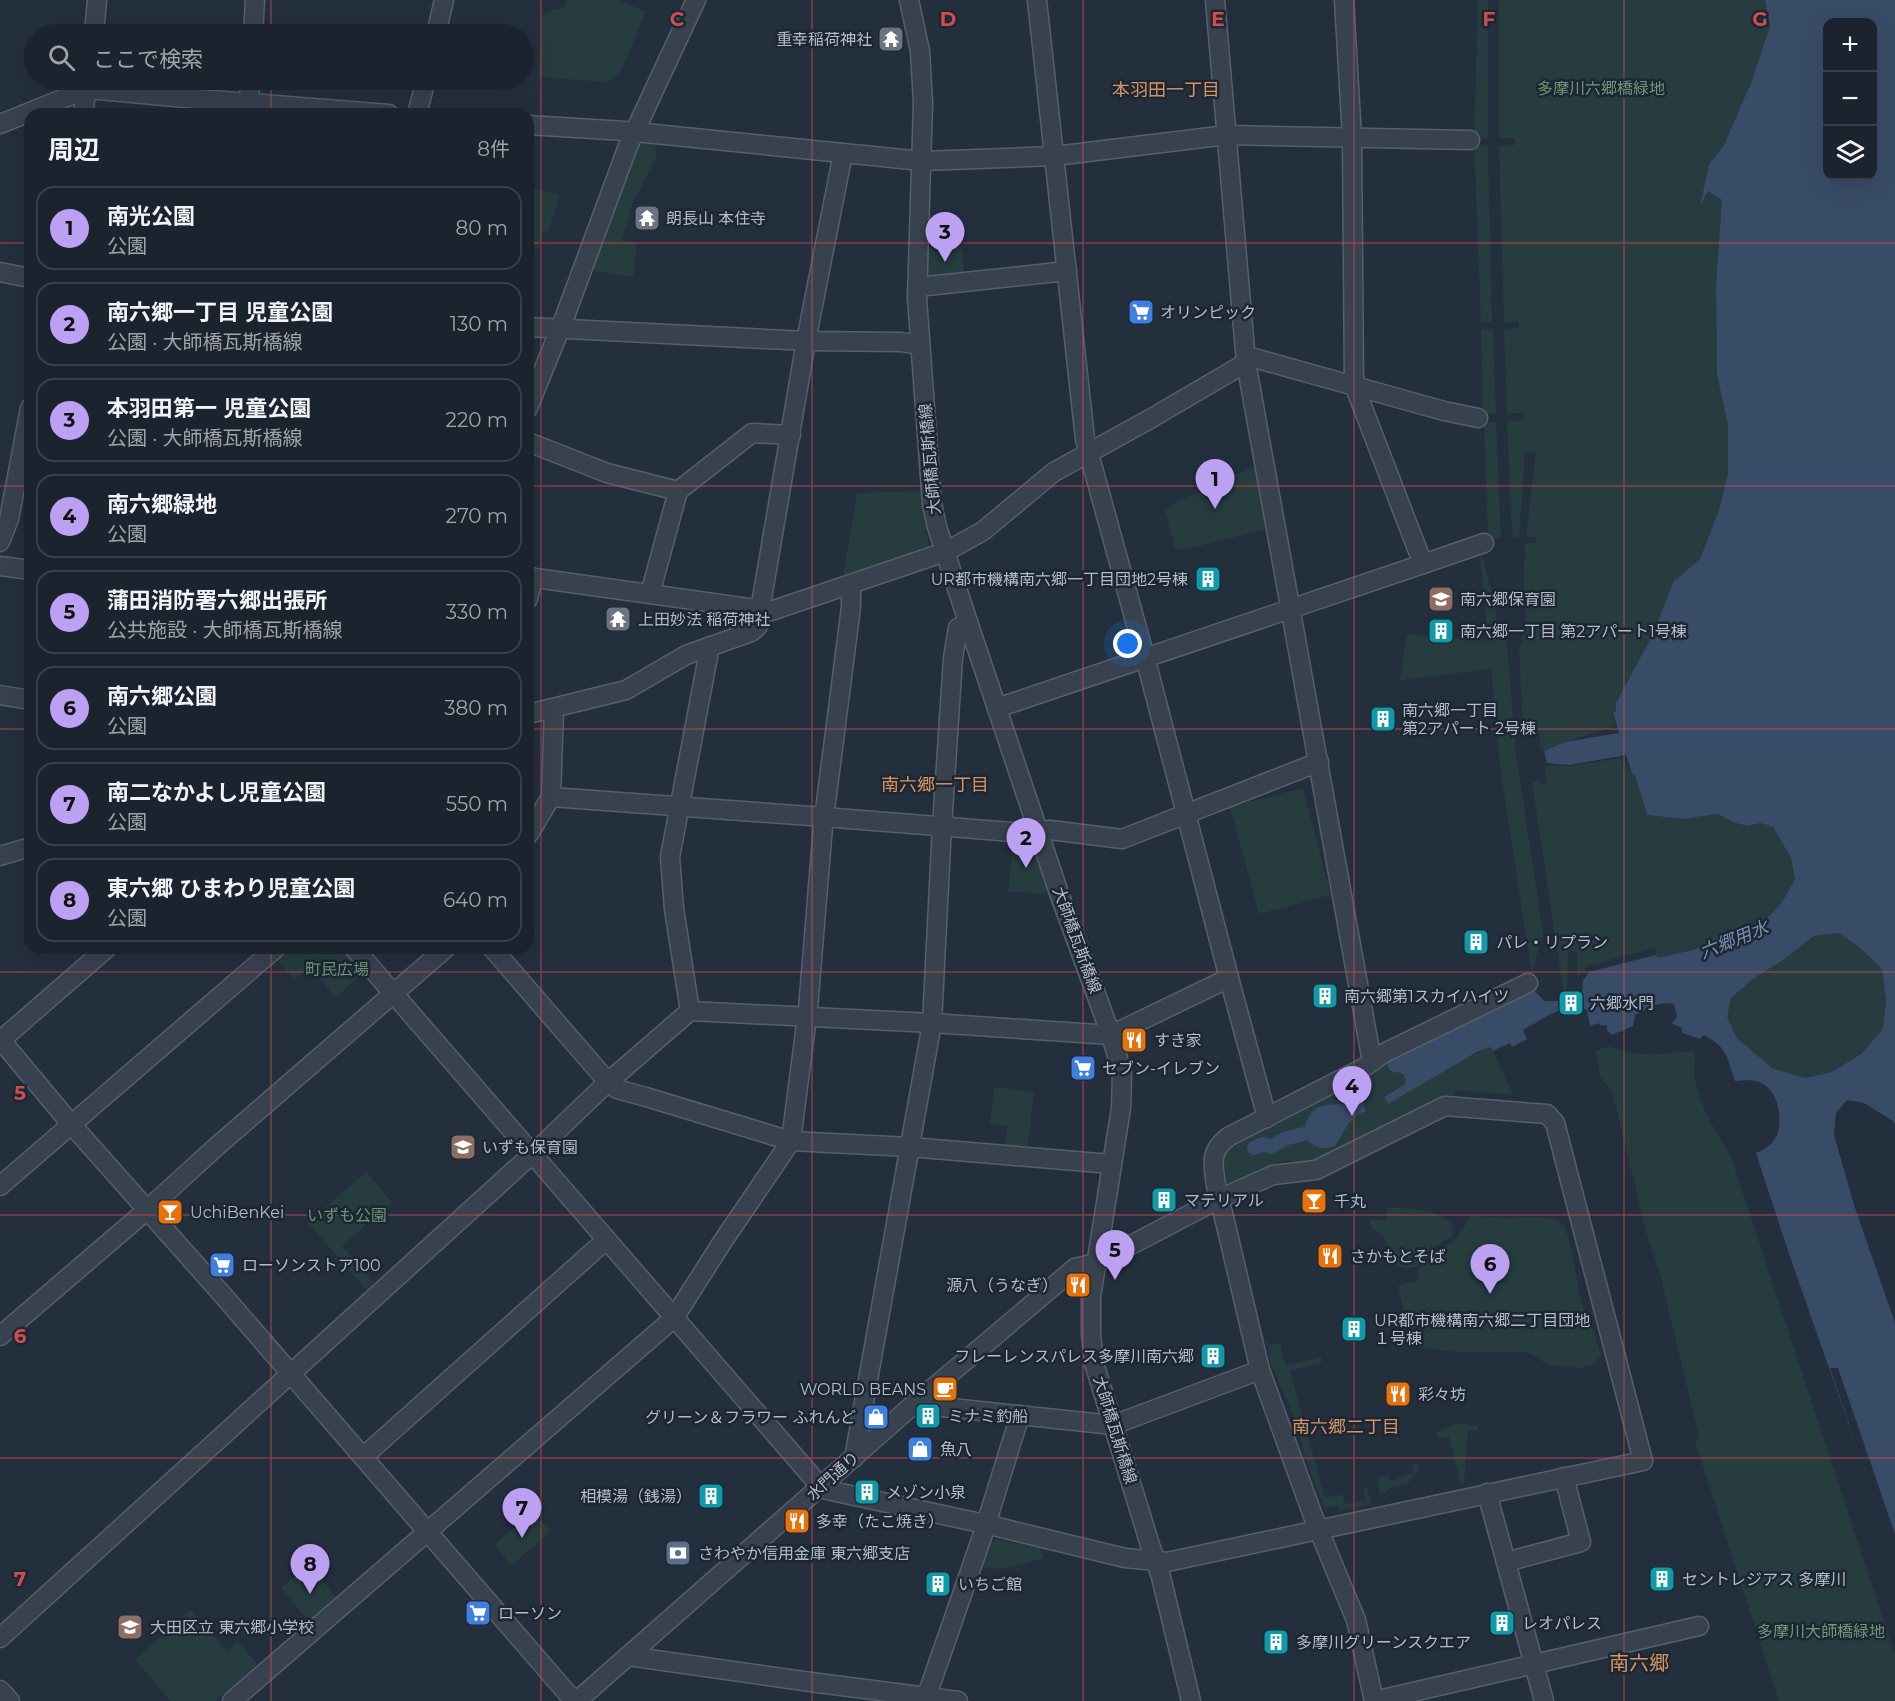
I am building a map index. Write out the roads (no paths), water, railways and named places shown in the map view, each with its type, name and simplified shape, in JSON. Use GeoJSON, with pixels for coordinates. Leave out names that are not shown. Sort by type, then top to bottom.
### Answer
{"type":"FeatureCollection","features":[{"type":"Feature","properties":{"kind":"street"},"geometry":{"type":"LineString","coordinates":[[95,24],[97,0]]}},
{"type":"Feature","properties":{"kind":"street"},"geometry":{"type":"LineString","coordinates":[[254,24],[255,0]]}},
{"type":"Feature","properties":{"kind":"street"},"geometry":{"type":"LineString","coordinates":[[438,24],[444,0]]}},
{"type":"Feature","properties":{"kind":"street"},"geometry":{"type":"LineString","coordinates":[[534,393],[628,146],[696,0]]}},
{"type":"Feature","properties":{"kind":"street","name":"大師橋瓦斯橋線"},"geometry":{"type":"LineString","coordinates":[[909,0],[920,51],[924,127],[918,287],[932,504],[945,552],[1038,831],[1111,1035],[1122,1073],[1121,1108],[1091,1297],[1092,1351],[1156,1561],[1191,1701]]}},
{"type":"Feature","properties":{"kind":"street"},"geometry":{"type":"LineString","coordinates":[[1037,0],[1085,439],[1267,1118]]}},
{"type":"Feature","properties":{"kind":"street"},"geometry":{"type":"LineString","coordinates":[[1215,0],[1246,362],[1372,1062]]}},
{"type":"Feature","properties":{"kind":"street"},"geometry":{"type":"LineString","coordinates":[[1344,0],[1352,138],[1354,385],[1423,564]]}},
{"type":"Feature","properties":{"kind":"street"},"geometry":{"type":"LineString","coordinates":[[35,108],[75,90]]}},
{"type":"Feature","properties":{"kind":"street"},"geometry":{"type":"LineString","coordinates":[[84,108],[87,90]]}},
{"type":"Feature","properties":{"kind":"street"},"geometry":{"type":"LineString","coordinates":[[139,90],[313,108]]}},
{"type":"Feature","properties":{"kind":"street"},"geometry":{"type":"LineString","coordinates":[[249,103],[250,90]]}},
{"type":"Feature","properties":{"kind":"street"},"geometry":{"type":"LineString","coordinates":[[419,108],[423,90]]}},
{"type":"Feature","properties":{"kind":"street"},"geometry":{"type":"LineString","coordinates":[[0,124],[24,113]]}},
{"type":"Feature","properties":{"kind":"street"},"geometry":{"type":"LineString","coordinates":[[534,125],[635,132],[922,161],[1055,156],[1227,135],[1470,140]]}},
{"type":"Feature","properties":{"kind":"street"},"geometry":{"type":"LineString","coordinates":[[534,713],[626,690],[686,654],[751,632],[760,623],[760,610],[806,341],[843,153]]}},
{"type":"Feature","properties":{"kind":"street"},"geometry":{"type":"LineString","coordinates":[[918,287],[1067,271]]}},
{"type":"Feature","properties":{"kind":"street"},"geometry":{"type":"LineString","coordinates":[[0,272],[24,277]]}},
{"type":"Feature","properties":{"kind":"street"},"geometry":{"type":"LineString","coordinates":[[534,327],[806,341],[901,342],[920,345]]}},
{"type":"Feature","properties":{"kind":"street"},"geometry":{"type":"LineString","coordinates":[[534,578],[771,611],[945,552],[983,531],[1054,472],[1254,358],[1444,411],[1478,418]]}},
{"type":"Feature","properties":{"kind":"street"},"geometry":{"type":"LineString","coordinates":[[650,594],[678,491],[752,433],[791,435]]}},
{"type":"Feature","properties":{"kind":"street"},"geometry":{"type":"LineString","coordinates":[[0,542],[24,436]]}},
{"type":"Feature","properties":{"kind":"street"},"geometry":{"type":"LineString","coordinates":[[534,444],[607,473],[678,491]]}},
{"type":"Feature","properties":{"kind":"street"},"geometry":{"type":"LineString","coordinates":[[997,708],[1484,543]]}},
{"type":"Feature","properties":{"kind":"street"},"geometry":{"type":"LineString","coordinates":[[0,566],[24,569]]}},
{"type":"Feature","properties":{"kind":"street"},"geometry":{"type":"LineString","coordinates":[[232,1701],[674,1318],[791,1141],[807,1017],[824,817],[851,607],[851,585]]}},
{"type":"Feature","properties":{"kind":"street"},"geometry":{"type":"LineString","coordinates":[[854,1458],[932,1023],[953,658],[958,628],[968,621]]}},
{"type":"Feature","properties":{"kind":"street"},"geometry":{"type":"LineString","coordinates":[[690,1011],[674,909],[670,857],[710,646]]}},
{"type":"Feature","properties":{"kind":"street"},"geometry":{"type":"LineString","coordinates":[[0,695],[24,699]]}},
{"type":"Feature","properties":{"kind":"street"},"geometry":{"type":"LineString","coordinates":[[534,825],[551,797],[554,709]]}},
{"type":"Feature","properties":{"kind":"street"},"geometry":{"type":"LineString","coordinates":[[551,797],[1024,833],[1050,830],[1122,839],[1319,762]]}},
{"type":"Feature","properties":{"kind":"street"},"geometry":{"type":"LineString","coordinates":[[0,856],[24,849]]}},
{"type":"Feature","properties":{"kind":"street"},"geometry":{"type":"LineString","coordinates":[[100,954],[0,1040],[576,1701]]}},
{"type":"Feature","properties":{"kind":"street"},"geometry":{"type":"LineString","coordinates":[[0,1186],[269,954]]}},
{"type":"Feature","properties":{"kind":"street"},"geometry":{"type":"LineString","coordinates":[[359,954],[821,1487],[827,1491],[985,1524],[1125,1557],[1167,1562],[1564,1477],[1581,1542],[1506,1562]]}},
{"type":"Feature","properties":{"kind":"street"},"geometry":{"type":"LineString","coordinates":[[4,1325],[147,1210],[216,1147],[439,954]]}},
{"type":"Feature","properties":{"kind":"street"},"geometry":{"type":"LineString","coordinates":[[497,954],[608,1082],[617,1089],[791,1141],[910,1147],[1112,1164]]}},
{"type":"Feature","properties":{"kind":"street"},"geometry":{"type":"LineString","coordinates":[[0,1638],[532,1154],[608,1082],[690,1011],[1111,1035],[1229,978]]}},
{"type":"Feature","properties":{"kind":"street"},"geometry":{"type":"LineString","coordinates":[[1528,983],[1384,1053],[1372,1062],[1228,1137],[1217,1148],[1212,1167],[1217,1200],[1223,1213],[1260,1370],[1318,1529],[1356,1620],[1374,1701],[1699,1626]]}},
{"type":"Feature","properties":{"kind":"street","name":"水門通り"},"geometry":{"type":"LineString","coordinates":[[576,1701],[914,1404],[1076,1268],[1096,1263],[1217,1200],[1274,1175],[1316,1170],[1445,1106],[1547,1114],[1556,1123],[1643,1461],[1564,1477]]}},
{"type":"Feature","properties":{"kind":"street"},"geometry":{"type":"LineString","coordinates":[[363,1457],[606,1240]]}},
{"type":"Feature","properties":{"kind":"street"},"geometry":{"type":"LineString","coordinates":[[914,1404],[1113,1425],[1260,1370]]}},
{"type":"Feature","properties":{"kind":"street"},"geometry":{"type":"LineString","coordinates":[[926,1699],[1020,1415]]}},
{"type":"Feature","properties":{"kind":"street"},"geometry":{"type":"LineString","coordinates":[[1487,1493],[1544,1701]]}},
{"type":"Feature","properties":{"kind":"street"},"geometry":{"type":"LineString","coordinates":[[628,1656],[817,1692],[958,1701]]}},
{"type":"Feature","properties":{"kind":"street"},"geometry":{"type":"LineString","coordinates":[[0,1690],[10,1701]]}},
{"type":"Feature","properties":{"kind":"water","name":"六郷用水"},"geometry":{"type":"Polygon","coordinates":[[[1765,0],[1895,0],[1895,1125],[1893,1121],[1864,1103],[1847,1100],[1836,1113],[1834,1135],[1854,1205],[1895,1323],[1895,1556],[1756,1153],[1768,1146],[1778,1132],[1780,1119],[1774,1095],[1767,1087],[1756,1081],[1735,1081],[1725,1053],[1717,1043],[1703,1035],[1700,1039],[1682,1033],[1682,1028],[1672,1023],[1677,1017],[1674,1004],[1658,1004],[1644,1010],[1635,1015],[1633,1026],[1612,1035],[1607,1030],[1607,1025],[1601,1026],[1599,1023],[1590,1026],[1587,1010],[1576,1009],[1574,997],[1582,994],[1583,981],[1589,972],[1656,955],[1658,958],[1693,950],[1723,934],[1761,925],[1782,902],[1795,879],[1791,858],[1773,827],[1760,823],[1747,826],[1718,814],[1683,819],[1647,815],[1635,775],[1632,774],[1626,755],[1570,765],[1547,763],[1544,751],[1565,742],[1619,733],[1613,712],[1616,711],[1616,703],[1652,636],[1674,581],[1700,559],[1719,510],[1728,473],[1728,425],[1717,375],[1716,285],[1722,200],[1708,191],[1700,206],[1709,164],[1723,147],[1751,83],[1770,26],[1765,0]],[[1839,933],[1814,936],[1753,979],[1731,998],[1727,1017],[1737,1038],[1772,1068],[1805,1078],[1832,1072],[1861,1054],[1883,1029],[1886,1000],[1882,969],[1859,947],[1839,933]]]}},
{"type":"Feature","properties":{"kind":"water"},"geometry":{"type":"Polygon","coordinates":[[[1534,990],[1544,1001],[1566,1001],[1568,1008],[1523,1030],[1527,1039],[1512,1047],[1510,1043],[1493,1051],[1491,1047],[1477,1052],[1388,1104],[1384,1097],[1404,1085],[1406,1080],[1403,1074],[1390,1070],[1387,1063],[1534,990]]]}},
{"type":"Feature","properties":{"kind":"water"},"geometry":{"type":"Polygon","coordinates":[[[1362,1100],[1366,1111],[1351,1121],[1335,1146],[1317,1147],[1303,1134],[1307,1121],[1318,1108],[1362,1100]]]}},
{"type":"Feature","properties":{"kind":"waterway"},"geometry":{"type":"LineString","coordinates":[[1254,1148],[1263,1144],[1271,1147],[1284,1139],[1303,1134]]}},
{"type":"Feature","properties":{"kind":"place","name":"重幸稲荷神社"},"geometry":{"type":"Point","coordinates":[891,39]}},
{"type":"Feature","properties":{"kind":"place","name":"朗長山 本住寺"},"geometry":{"type":"Point","coordinates":[647,218]}},
{"type":"Feature","properties":{"kind":"place","name":"本羽田第一 児童公園"},"geometry":{"type":"Point","coordinates":[945,262]}},
{"type":"Feature","properties":{"kind":"place","name":"オリンピック"},"geometry":{"type":"Point","coordinates":[1141,312]}},
{"type":"Feature","properties":{"kind":"place","name":"南光公園"},"geometry":{"type":"Point","coordinates":[1215,509]}},
{"type":"Feature","properties":{"kind":"place","name":"UR都市機構南六郷一丁目団地2号棟"},"geometry":{"type":"Point","coordinates":[1208,579]}},
{"type":"Feature","properties":{"kind":"place","name":"南六郷保育園"},"geometry":{"type":"Point","coordinates":[1441,599]}},
{"type":"Feature","properties":{"kind":"place","name":"上田妙法 稲荷神社"},"geometry":{"type":"Point","coordinates":[618,619]}},
{"type":"Feature","properties":{"kind":"place","name":"南六郷一丁目 第2アパート1号棟"},"geometry":{"type":"Point","coordinates":[1441,631]}},
{"type":"Feature","properties":{"kind":"place","name":"南六郷一丁目 第2アパート 2号棟"},"geometry":{"type":"Point","coordinates":[1383,719]}},
{"type":"Feature","properties":{"kind":"place","name":"南六郷一丁目 児童公園"},"geometry":{"type":"Point","coordinates":[1026,868]}},
{"type":"Feature","properties":{"kind":"place","name":"パレ・リプラン"},"geometry":{"type":"Point","coordinates":[1476,942]}},
{"type":"Feature","properties":{"kind":"place","name":"南六郷第1スカイハイツ"},"geometry":{"type":"Point","coordinates":[1325,996]}},
{"type":"Feature","properties":{"kind":"place","name":"六郷水門"},"geometry":{"type":"Point","coordinates":[1571,1003]}},
{"type":"Feature","properties":{"kind":"place","name":"すき家"},"geometry":{"type":"Point","coordinates":[1134,1040]}},
{"type":"Feature","properties":{"kind":"place","name":"セブン-イレブン"},"geometry":{"type":"Point","coordinates":[1083,1068]}},
{"type":"Feature","properties":{"kind":"place","name":"南六郷緑地"},"geometry":{"type":"Point","coordinates":[1352,1116]}},
{"type":"Feature","properties":{"kind":"place","name":"いずも保育園"},"geometry":{"type":"Point","coordinates":[463,1147]}},
{"type":"Feature","properties":{"kind":"place","name":"マテリアル"},"geometry":{"type":"Point","coordinates":[1164,1200]}},
{"type":"Feature","properties":{"kind":"place","name":"千丸"},"geometry":{"type":"Point","coordinates":[1314,1201]}},
{"type":"Feature","properties":{"kind":"place","name":"UchiBenKei"},"geometry":{"type":"Point","coordinates":[170,1212]}},
{"type":"Feature","properties":{"kind":"place","name":"さかもとそば"},"geometry":{"type":"Point","coordinates":[1330,1256]}},
{"type":"Feature","properties":{"kind":"place","name":"ローソンストア100"},"geometry":{"type":"Point","coordinates":[222,1265]}},
{"type":"Feature","properties":{"kind":"place","name":"蒲田消防署六郷出張所"},"geometry":{"type":"Point","coordinates":[1115,1280]}},
{"type":"Feature","properties":{"kind":"place","name":"源八（うなぎ）"},"geometry":{"type":"Point","coordinates":[1078,1285]}},
{"type":"Feature","properties":{"kind":"place","name":"南六郷公園"},"geometry":{"type":"Point","coordinates":[1490,1294]}},
{"type":"Feature","properties":{"kind":"place","name":"UR都市機構南六郷二丁目団地 １号棟"},"geometry":{"type":"Point","coordinates":[1354,1329]}},
{"type":"Feature","properties":{"kind":"place","name":"フレーレンスパレス多摩川南六郷"},"geometry":{"type":"Point","coordinates":[1213,1356]}},
{"type":"Feature","properties":{"kind":"place","name":"WORLD BEANS"},"geometry":{"type":"Point","coordinates":[945,1389]}},
{"type":"Feature","properties":{"kind":"place","name":"彩々坊"},"geometry":{"type":"Point","coordinates":[1398,1394]}},
{"type":"Feature","properties":{"kind":"place","name":"ミナミ釣船"},"geometry":{"type":"Point","coordinates":[928,1416]}},
{"type":"Feature","properties":{"kind":"place","name":"グリーン＆フラワー ふれんど"},"geometry":{"type":"Point","coordinates":[876,1417]}},
{"type":"Feature","properties":{"kind":"place","name":"魚八"},"geometry":{"type":"Point","coordinates":[920,1449]}},
{"type":"Feature","properties":{"kind":"place","name":"メゾン小泉"},"geometry":{"type":"Point","coordinates":[867,1492]}},
{"type":"Feature","properties":{"kind":"place","name":"相模湯（銭湯）"},"geometry":{"type":"Point","coordinates":[711,1496]}},
{"type":"Feature","properties":{"kind":"place","name":"多幸（たこ焼き）"},"geometry":{"type":"Point","coordinates":[797,1521]}},
{"type":"Feature","properties":{"kind":"place","name":"南二なかよし児童公園"},"geometry":{"type":"Point","coordinates":[522,1538]}},
{"type":"Feature","properties":{"kind":"place","name":"さわやか信用金庫 東六郷支店"},"geometry":{"type":"Point","coordinates":[678,1553]}},
{"type":"Feature","properties":{"kind":"place","name":"セントレジアス 多摩川"},"geometry":{"type":"Point","coordinates":[1662,1579]}},
{"type":"Feature","properties":{"kind":"place","name":"いちご館"},"geometry":{"type":"Point","coordinates":[938,1584]}},
{"type":"Feature","properties":{"kind":"place","name":"東六郷 ひまわり児童公園"},"geometry":{"type":"Point","coordinates":[310,1594]}},
{"type":"Feature","properties":{"kind":"place","name":"ローソン"},"geometry":{"type":"Point","coordinates":[478,1613]}},
{"type":"Feature","properties":{"kind":"place","name":"レオパレス"},"geometry":{"type":"Point","coordinates":[1502,1623]}},
{"type":"Feature","properties":{"kind":"place","name":"大田区立 東六郷小学校"},"geometry":{"type":"Point","coordinates":[130,1627]}},
{"type":"Feature","properties":{"kind":"place","name":"多摩川グリーンスクエア"},"geometry":{"type":"Point","coordinates":[1276,1642]}},
{"type":"Feature","properties":{"kind":"district","name":"本羽田一丁目"},"geometry":{"type":"Point","coordinates":[1166,90]}},
{"type":"Feature","properties":{"kind":"district","name":"南六郷一丁目"},"geometry":{"type":"Point","coordinates":[935,785]}},
{"type":"Feature","properties":{"kind":"district","name":"南六郷二丁目"},"geometry":{"type":"Point","coordinates":[1346,1427]}},
{"type":"Feature","properties":{"kind":"district","name":"南六郷"},"geometry":{"type":"Point","coordinates":[1639,1663]}},
{"type":"Feature","properties":{"kind":"park label","name":"多摩川六郷橋緑地"},"geometry":{"type":"Point","coordinates":[1601,88]}},
{"type":"Feature","properties":{"kind":"park label","name":"町民広場"},"geometry":{"type":"Point","coordinates":[337,969]}},
{"type":"Feature","properties":{"kind":"park label","name":"いずも公園"},"geometry":{"type":"Point","coordinates":[347,1215]}},
{"type":"Feature","properties":{"kind":"park label","name":"多摩川大師橋緑地"},"geometry":{"type":"Point","coordinates":[1821,1631]}}]}
